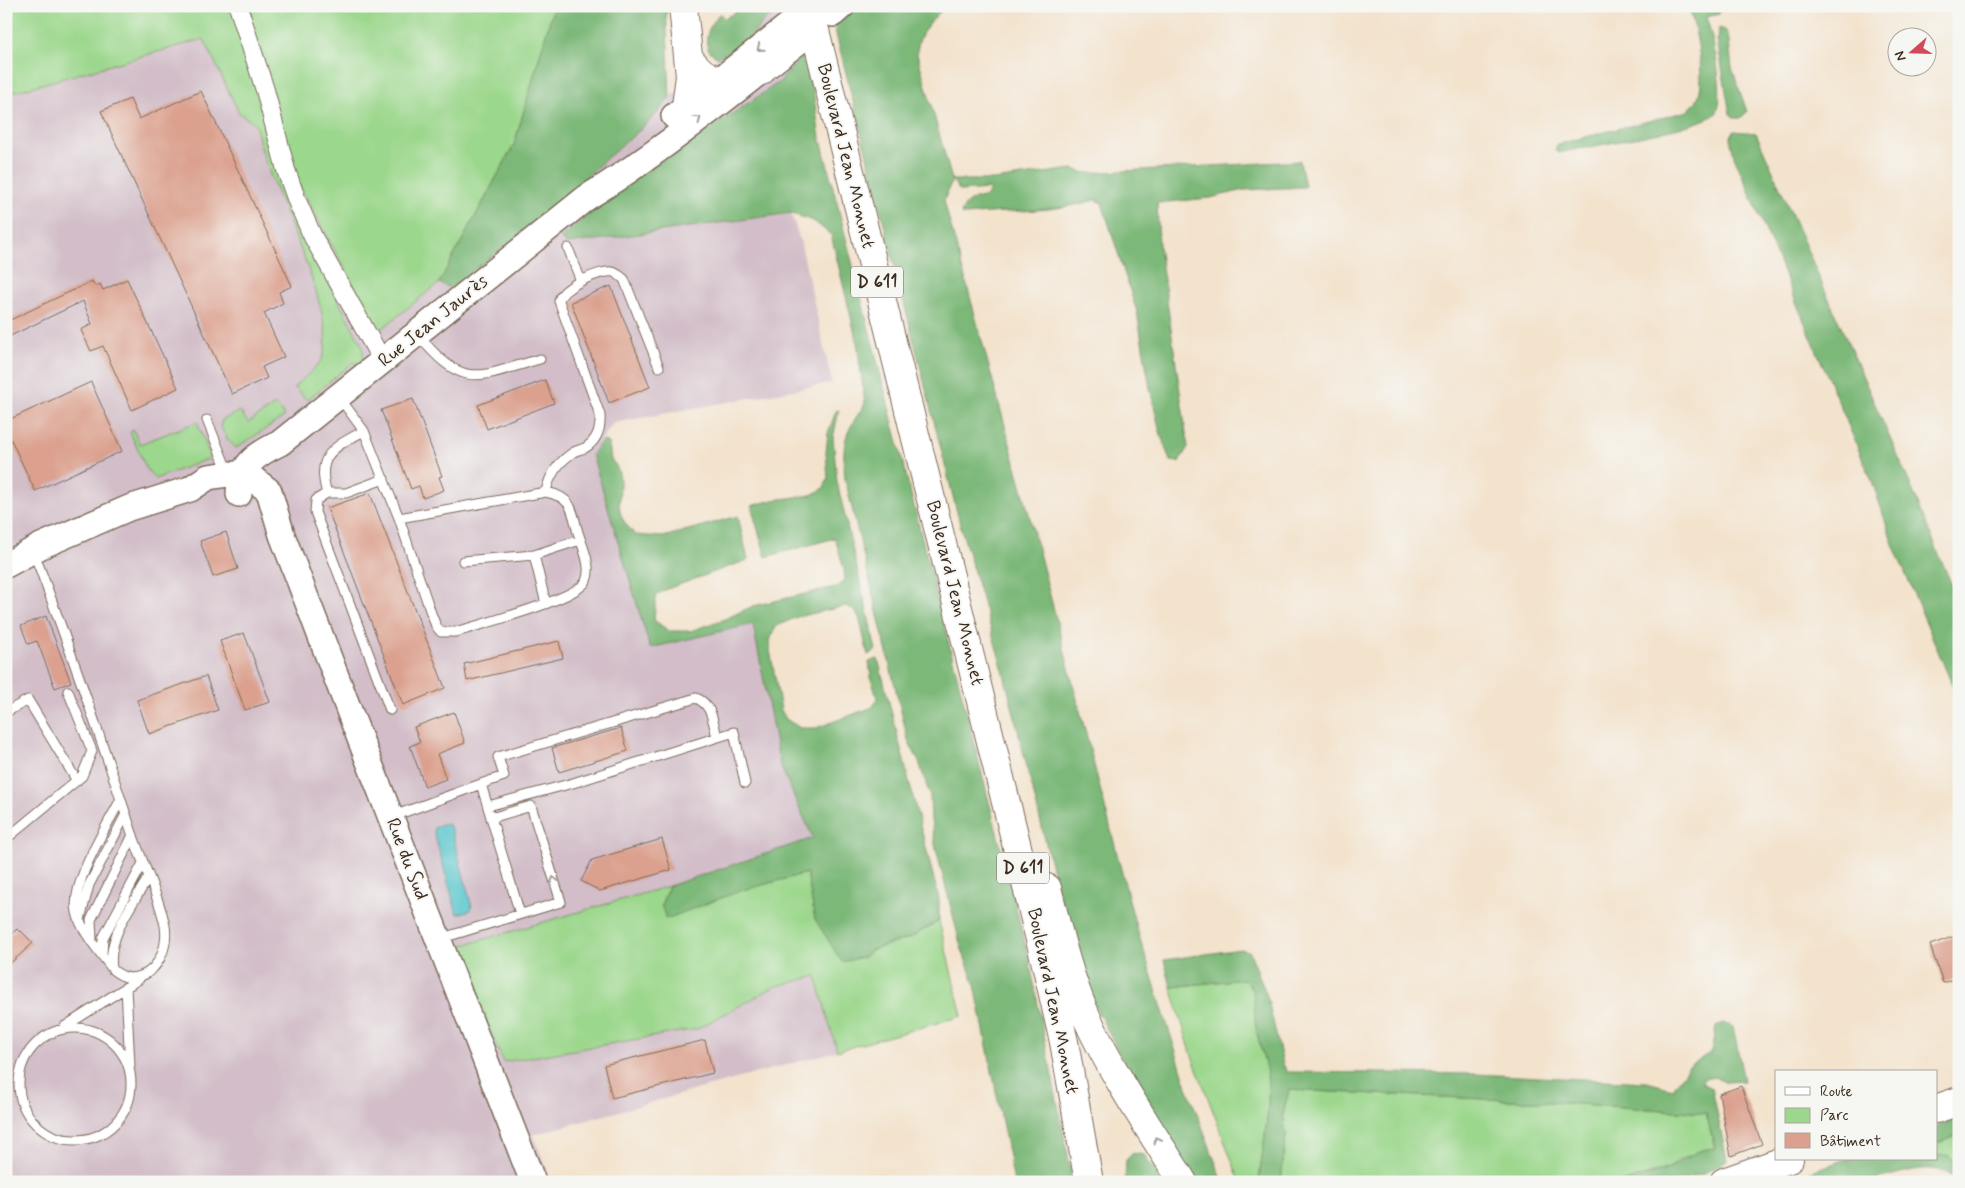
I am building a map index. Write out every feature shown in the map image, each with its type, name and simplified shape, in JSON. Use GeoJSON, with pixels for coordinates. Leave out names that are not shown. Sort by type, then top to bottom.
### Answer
{"type":"FeatureCollection","features":[{"type":"Feature","properties":{"kind":"main road"},"geometry":{"type":"LineString","coordinates":[[683,6],[690,76],[686,106]]}},
{"type":"Feature","properties":{"kind":"main road","name":"Boulevard Jean Monnet"},"geometry":{"type":"LineString","coordinates":[[818,15],[957,555],[1062,986],[1100,1182]]}},
{"type":"Feature","properties":{"kind":"main road","name":"Boulevard Jean Monnet"},"geometry":{"type":"LineString","coordinates":[[818,15],[1043,949],[1064,1042],[1089,1182]]}},
{"type":"Feature","properties":{"kind":"main road"},"geometry":{"type":"LineString","coordinates":[[689,58],[706,76],[719,81],[732,80],[760,71]]}},
{"type":"Feature","properties":{"kind":"main road"},"geometry":{"type":"LineString","coordinates":[[957,555],[993,670],[1056,922],[1077,994],[1092,1030],[1114,1071],[1182,1182]]}},
{"type":"Feature","properties":{"kind":"main road"},"geometry":{"type":"LineString","coordinates":[[1938,1108],[1959,1100]]}},
{"type":"Feature","properties":{"kind":"main road"},"geometry":{"type":"LineString","coordinates":[[1724,1182],[1786,1160]]}},
{"type":"Feature","properties":{"kind":"street"},"geometry":{"type":"LineString","coordinates":[[238,6],[265,90],[286,170],[297,201],[312,237],[383,362]]}},
{"type":"Feature","properties":{"kind":"street","name":"Rue Jean Jaurès"},"geometry":{"type":"LineString","coordinates":[[586,198],[619,178],[760,71],[818,15]]}},
{"type":"Feature","properties":{"kind":"street","name":"Rue Jean Jaurès"},"geometry":{"type":"LineString","coordinates":[[251,481],[263,452],[280,443],[339,397],[586,198],[640,145],[686,106],[719,81],[818,15]]}},
{"type":"Feature","properties":{"kind":"street"},"geometry":{"type":"LineString","coordinates":[[6,565],[33,550],[129,508],[190,489],[208,478],[251,481]]}},
{"type":"Feature","properties":{"kind":"street","name":"Rue du Sud"},"geometry":{"type":"LineString","coordinates":[[251,481],[282,535],[533,1182]]}},
{"type":"Feature","properties":{"kind":"lane"},"geometry":{"type":"LineString","coordinates":[[568,248],[581,281]]}},
{"type":"Feature","properties":{"kind":"lane"},"geometry":{"type":"LineString","coordinates":[[546,492],[553,472],[571,453],[585,448],[594,440],[601,424],[600,415],[559,301],[563,292],[581,281],[605,272],[614,272],[624,279],[659,367]]}},
{"type":"Feature","properties":{"kind":"lane"},"geometry":{"type":"LineString","coordinates":[[417,334],[449,368],[465,374],[480,376],[540,359]]}},
{"type":"Feature","properties":{"kind":"lane"},"geometry":{"type":"LineString","coordinates":[[339,397],[364,431],[399,518],[431,613],[436,626],[441,632],[456,632],[546,604],[577,591],[586,582],[589,570],[572,509],[566,500],[558,494],[546,492],[399,518]]}},
{"type":"Feature","properties":{"kind":"lane"},"geometry":{"type":"LineString","coordinates":[[207,420],[251,481]]}},
{"type":"Feature","properties":{"kind":"lane"},"geometry":{"type":"LineString","coordinates":[[327,493],[322,475],[323,464],[339,445],[364,431]]}},
{"type":"Feature","properties":{"kind":"lane"},"geometry":{"type":"LineString","coordinates":[[384,479],[346,493],[327,493],[316,500],[315,512],[390,710]]}},
{"type":"Feature","properties":{"kind":"lane"},"geometry":{"type":"LineString","coordinates":[[463,561],[534,555],[580,540]]}},
{"type":"Feature","properties":{"kind":"lane"},"geometry":{"type":"LineString","coordinates":[[33,550],[165,927],[164,953],[148,974],[126,987],[63,1028],[49,1034],[34,1044],[23,1060],[18,1079],[20,1099],[24,1108],[28,1116],[42,1130],[59,1139],[79,1141],[98,1136],[114,1125],[125,1111],[131,1094],[126,987]]}},
{"type":"Feature","properties":{"kind":"lane"},"geometry":{"type":"LineString","coordinates":[[534,555],[546,604]]}},
{"type":"Feature","properties":{"kind":"lane"},"geometry":{"type":"LineString","coordinates":[[6,839],[82,776],[92,751],[68,691]]}},
{"type":"Feature","properties":{"kind":"lane"},"geometry":{"type":"LineString","coordinates":[[391,817],[504,776],[498,756],[696,698],[704,701],[710,709],[718,737]]}},
{"type":"Feature","properties":{"kind":"lane"},"geometry":{"type":"LineString","coordinates":[[6,712],[28,700],[76,781]]}},
{"type":"Feature","properties":{"kind":"lane"},"geometry":{"type":"LineString","coordinates":[[488,806],[573,783],[734,732],[745,783]]}},
{"type":"Feature","properties":{"kind":"lane"},"geometry":{"type":"LineString","coordinates":[[481,784],[520,914]]}},
{"type":"Feature","properties":{"kind":"lane"},"geometry":{"type":"LineString","coordinates":[[121,800],[79,880],[75,901],[80,919],[113,970],[119,975],[132,979],[148,974]]}},
{"type":"Feature","properties":{"kind":"lane"},"geometry":{"type":"LineString","coordinates":[[438,939],[560,902],[531,806],[491,818]]}},
{"type":"Feature","properties":{"kind":"lane"},"geometry":{"type":"LineString","coordinates":[[80,919],[89,884],[126,814]]}},
{"type":"Feature","properties":{"kind":"lane"},"geometry":{"type":"LineString","coordinates":[[92,939],[91,920],[133,836]]}},
{"type":"Feature","properties":{"kind":"lane"},"geometry":{"type":"LineString","coordinates":[[102,954],[103,938],[143,863]]}},
{"type":"Feature","properties":{"kind":"lane"},"geometry":{"type":"LineString","coordinates":[[113,970],[110,954],[118,932],[148,878]]}},
{"type":"Feature","properties":{"kind":"lane"},"geometry":{"type":"LineString","coordinates":[[63,1028],[84,1028],[101,1034],[115,1044],[126,1059],[131,1076]]}},
{"type":"Feature","properties":{"kind":"shaded area"},"geometry":{"type":"Polygon","coordinates":[[[797,9],[807,48],[781,81],[678,148],[567,244],[791,213],[800,240],[832,383],[613,423],[592,454],[650,647],[753,623],[780,765],[813,839],[669,886],[457,947],[697,1029],[774,987],[816,976],[837,1051],[533,1135],[552,1182],[6,1182],[6,94],[252,26],[379,331],[439,283],[451,288],[506,247],[647,123],[670,97],[718,57],[737,49],[752,37],[766,18],[797,9]]]}},
{"type":"Feature","properties":{"kind":"green space"},"geometry":{"type":"Polygon","coordinates":[[[6,6],[554,6],[514,145],[439,283],[379,331],[299,185],[308,244],[362,345],[363,355],[363,360],[358,368],[354,362],[307,400],[294,387],[314,369],[323,357],[326,341],[317,296],[268,168],[255,124],[239,113],[204,39],[6,94],[6,6]]]}},
{"type":"Feature","properties":{"kind":"green space"},"geometry":{"type":"Polygon","coordinates":[[[554,6],[666,6],[670,97],[656,114],[569,192],[450,288],[439,283],[514,145],[554,6]]]}},
{"type":"Feature","properties":{"kind":"green space"},"geometry":{"type":"Polygon","coordinates":[[[745,6],[789,7],[785,13],[766,18],[752,36],[737,49],[718,57],[708,48],[707,43],[707,36],[712,24],[720,13],[724,19],[745,6]]]}},
{"type":"Feature","properties":{"kind":"green space"},"geometry":{"type":"Polygon","coordinates":[[[854,6],[946,6],[930,22],[923,33],[917,54],[952,180],[944,201],[1030,518],[1135,923],[1187,1087],[1223,1182],[1195,1182],[1135,1084],[1087,990],[1055,880],[1003,670],[961,528],[833,22],[854,6]]]}},
{"type":"Feature","properties":{"kind":"green space"},"geometry":{"type":"Polygon","coordinates":[[[1688,6],[1721,6],[1719,14],[1706,17],[1715,51],[1719,79],[1720,92],[1717,112],[1709,118],[1669,130],[1558,153],[1555,149],[1558,144],[1688,111],[1698,98],[1701,78],[1697,38],[1688,6]]]}},
{"type":"Feature","properties":{"kind":"green space"},"geometry":{"type":"Polygon","coordinates":[[[1719,28],[1725,30],[1728,34],[1732,68],[1747,112],[1741,118],[1735,118],[1730,114],[1717,39],[1719,28]]]}},
{"type":"Feature","properties":{"kind":"green space"},"geometry":{"type":"Polygon","coordinates":[[[807,48],[819,132],[1029,959],[1073,1182],[1014,1182],[975,985],[961,947],[936,849],[931,820],[930,796],[919,762],[908,740],[845,479],[844,446],[846,438],[865,404],[857,342],[831,235],[815,222],[791,213],[567,244],[560,238],[624,186],[781,81],[807,48]]]}},
{"type":"Feature","properties":{"kind":"green space"},"geometry":{"type":"Polygon","coordinates":[[[1734,131],[1756,133],[1910,484],[1959,603],[1959,701],[1893,544],[1872,481],[1734,156],[1730,138],[1734,131]]]}},
{"type":"Feature","properties":{"kind":"green space"},"geometry":{"type":"Polygon","coordinates":[[[1300,161],[1305,187],[1244,190],[1210,198],[1157,203],[1159,246],[1188,447],[1179,462],[1170,461],[1160,432],[1150,388],[1137,312],[1102,203],[1095,200],[1047,209],[966,215],[961,214],[965,206],[974,199],[987,196],[990,189],[960,191],[952,180],[994,180],[1072,169],[1086,173],[1300,161]]]}},
{"type":"Feature","properties":{"kind":"green space"},"geometry":{"type":"Polygon","coordinates":[[[275,405],[281,410],[284,417],[236,448],[228,440],[220,426],[222,420],[240,411],[248,423],[275,405]]]}},
{"type":"Feature","properties":{"kind":"green space"},"geometry":{"type":"Polygon","coordinates":[[[839,410],[833,438],[837,482],[876,650],[868,655],[859,617],[854,610],[846,606],[797,617],[777,626],[770,637],[770,650],[781,710],[786,719],[800,728],[816,728],[873,707],[877,698],[871,678],[869,662],[878,659],[939,899],[939,921],[910,938],[871,950],[864,957],[842,962],[815,919],[807,873],[740,891],[666,919],[661,905],[669,886],[813,838],[780,765],[753,624],[650,648],[592,454],[603,440],[609,444],[611,460],[616,465],[620,477],[619,504],[621,515],[635,535],[663,537],[738,516],[748,560],[667,589],[656,595],[654,620],[669,631],[690,631],[725,619],[753,606],[839,586],[845,580],[844,569],[835,538],[766,557],[751,506],[773,500],[811,495],[823,489],[828,479],[826,453],[828,433],[836,411],[839,410]]]}},
{"type":"Feature","properties":{"kind":"green space"},"geometry":{"type":"Polygon","coordinates":[[[197,422],[211,458],[155,479],[146,468],[130,432],[133,430],[140,444],[197,422]]]}},
{"type":"Feature","properties":{"kind":"green space"},"geometry":{"type":"Polygon","coordinates":[[[807,873],[815,919],[864,957],[871,950],[910,938],[939,921],[962,1016],[837,1051],[816,976],[774,987],[697,1029],[503,1062],[457,947],[669,886],[661,905],[740,891],[807,873]]]}},
{"type":"Feature","properties":{"kind":"green space"},"geometry":{"type":"Polygon","coordinates":[[[1241,949],[1250,952],[1267,996],[1283,1064],[1287,1072],[1474,1074],[1647,1082],[1673,1089],[1688,1067],[1711,1052],[1716,1027],[1723,1023],[1733,1027],[1744,1081],[1727,1082],[1716,1077],[1703,1079],[1702,1083],[1712,1088],[1727,1160],[1702,1174],[1690,1178],[1666,1182],[1625,1182],[1660,1172],[1697,1152],[1715,1148],[1706,1113],[1551,1102],[1289,1090],[1283,1114],[1286,1134],[1281,1182],[1259,1182],[1267,1114],[1268,1087],[1266,1067],[1256,1028],[1254,998],[1251,988],[1244,979],[1171,987],[1164,960],[1241,949]]]}},
{"type":"Feature","properties":{"kind":"green space"},"geometry":{"type":"Polygon","coordinates":[[[1244,979],[1253,994],[1256,1028],[1266,1067],[1268,1087],[1267,1114],[1259,1182],[1240,1182],[1192,1056],[1171,987],[1244,979]]]}},
{"type":"Feature","properties":{"kind":"green space"},"geometry":{"type":"Polygon","coordinates":[[[1289,1090],[1551,1102],[1706,1113],[1715,1149],[1679,1160],[1671,1167],[1625,1182],[1281,1182],[1286,1134],[1283,1114],[1289,1090]]]}},
{"type":"Feature","properties":{"kind":"green space"},"geometry":{"type":"Polygon","coordinates":[[[1959,1117],[1959,1135],[1938,1143],[1938,1125],[1959,1117]]]}},
{"type":"Feature","properties":{"kind":"green space"},"geometry":{"type":"Polygon","coordinates":[[[1959,1135],[1959,1169],[1956,1161],[1948,1156],[1938,1156],[1938,1143],[1959,1135]]]}},
{"type":"Feature","properties":{"kind":"green space"},"geometry":{"type":"Polygon","coordinates":[[[1133,1153],[1144,1155],[1164,1182],[1125,1182],[1126,1160],[1133,1153]]]}},
{"type":"Feature","properties":{"kind":"green space"},"geometry":{"type":"Polygon","coordinates":[[[1948,1155],[1954,1161],[1959,1173],[1959,1182],[1949,1174],[1938,1170],[1926,1169],[1903,1172],[1867,1181],[1838,1179],[1809,1172],[1844,1160],[1938,1160],[1938,1156],[1948,1155]]]}},
{"type":"Feature","properties":{"kind":"water"},"geometry":{"type":"Polygon","coordinates":[[[442,824],[449,825],[451,829],[472,907],[471,910],[457,914],[434,833],[434,828],[442,824]]]}},
{"type":"Feature","properties":{"kind":"building"},"geometry":{"type":"Polygon","coordinates":[[[201,91],[292,286],[279,292],[283,303],[264,313],[284,357],[262,367],[267,378],[232,394],[101,111],[130,99],[139,119],[201,91]]]}},
{"type":"Feature","properties":{"kind":"building"},"geometry":{"type":"Polygon","coordinates":[[[127,279],[178,388],[132,410],[103,346],[91,351],[81,330],[92,324],[83,301],[6,338],[6,322],[92,281],[95,286],[100,284],[103,290],[127,279]]]}},
{"type":"Feature","properties":{"kind":"building"},"geometry":{"type":"Polygon","coordinates":[[[611,286],[650,387],[609,403],[571,302],[611,286]]]}},
{"type":"Feature","properties":{"kind":"building"},"geometry":{"type":"Polygon","coordinates":[[[545,380],[554,403],[487,429],[478,405],[545,380]]]}},
{"type":"Feature","properties":{"kind":"building"},"geometry":{"type":"Polygon","coordinates":[[[91,382],[122,451],[35,491],[6,429],[6,421],[91,382]]]}},
{"type":"Feature","properties":{"kind":"building"},"geometry":{"type":"Polygon","coordinates":[[[413,399],[442,476],[439,477],[444,490],[423,498],[419,486],[411,489],[381,410],[413,399]]]}},
{"type":"Feature","properties":{"kind":"building"},"geometry":{"type":"Polygon","coordinates":[[[370,493],[445,688],[403,705],[327,508],[370,493]]]}},
{"type":"Feature","properties":{"kind":"building"},"geometry":{"type":"Polygon","coordinates":[[[226,532],[238,569],[213,577],[200,541],[226,532]]]}},
{"type":"Feature","properties":{"kind":"building"},"geometry":{"type":"Polygon","coordinates":[[[46,616],[71,682],[55,688],[37,641],[28,644],[21,626],[46,616]]]}},
{"type":"Feature","properties":{"kind":"building"},"geometry":{"type":"Polygon","coordinates":[[[244,633],[270,702],[245,710],[220,641],[244,633]]]}},
{"type":"Feature","properties":{"kind":"building"},"geometry":{"type":"Polygon","coordinates":[[[559,641],[563,658],[467,681],[464,664],[559,641]]]}},
{"type":"Feature","properties":{"kind":"building"},"geometry":{"type":"Polygon","coordinates":[[[206,676],[218,710],[149,734],[137,700],[206,676]]]}},
{"type":"Feature","properties":{"kind":"building"},"geometry":{"type":"Polygon","coordinates":[[[454,712],[465,743],[437,754],[446,779],[425,787],[410,746],[420,742],[414,727],[454,712]]]}},
{"type":"Feature","properties":{"kind":"building"},"geometry":{"type":"Polygon","coordinates":[[[621,728],[628,751],[559,772],[552,748],[621,728]]]}},
{"type":"Feature","properties":{"kind":"building"},"geometry":{"type":"Polygon","coordinates":[[[662,839],[671,870],[600,891],[581,881],[592,860],[662,839]]]}},
{"type":"Feature","properties":{"kind":"building"},"geometry":{"type":"Polygon","coordinates":[[[17,929],[33,943],[6,967],[6,939],[17,929]]]}},
{"type":"Feature","properties":{"kind":"building"},"geometry":{"type":"Polygon","coordinates":[[[1955,936],[1959,946],[1959,978],[1943,983],[1930,945],[1955,936]]]}},
{"type":"Feature","properties":{"kind":"building"},"geometry":{"type":"Polygon","coordinates":[[[705,1040],[713,1073],[612,1098],[604,1065],[705,1040]]]}},
{"type":"Feature","properties":{"kind":"building"},"geometry":{"type":"Polygon","coordinates":[[[1741,1086],[1762,1144],[1731,1156],[1719,1094],[1741,1086]]]}}]}
